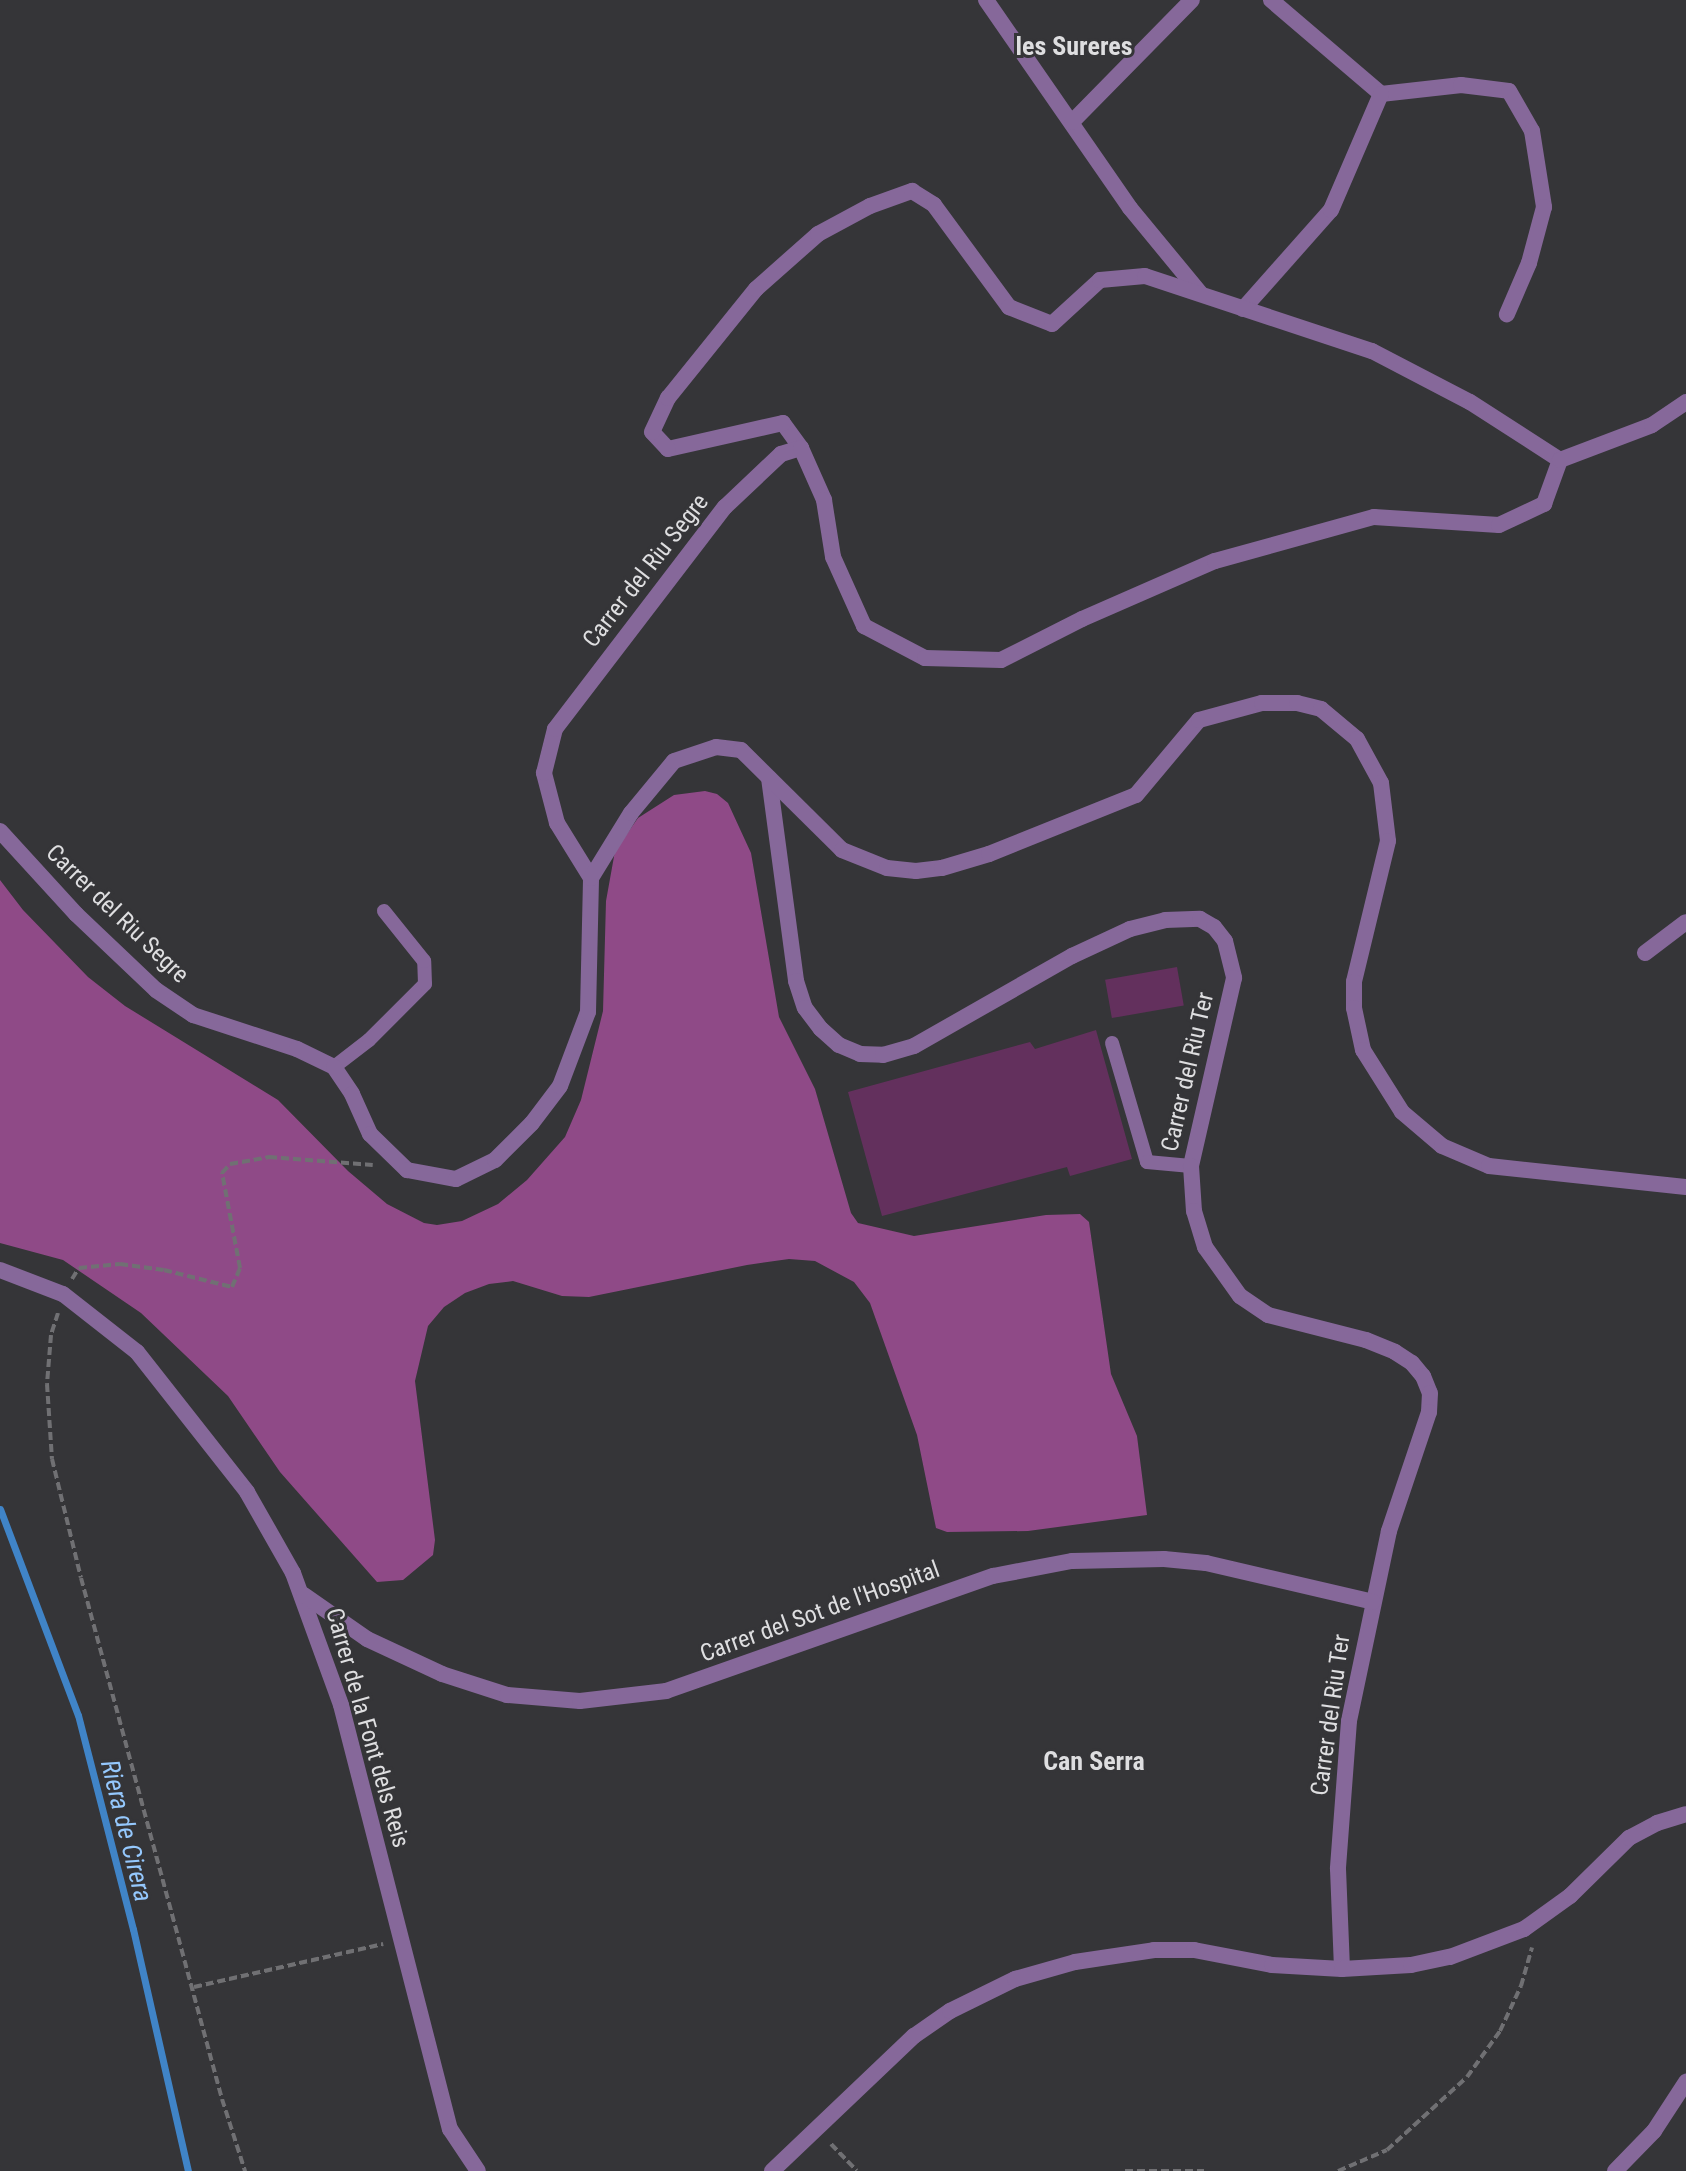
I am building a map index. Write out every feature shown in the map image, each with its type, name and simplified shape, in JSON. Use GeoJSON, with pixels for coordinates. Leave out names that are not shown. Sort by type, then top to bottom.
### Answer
{"type":"FeatureCollection","features":[{"type":"Feature","properties":{"kind":"street"},"geometry":{"type":"LineString","coordinates":[[986,0],[1130,208],[1201,295]]}},
{"type":"Feature","properties":{"kind":"street"},"geometry":{"type":"LineString","coordinates":[[1072,122],[1192,0]]}},
{"type":"Feature","properties":{"kind":"street"},"geometry":{"type":"LineString","coordinates":[[1271,0],[1381,94],[1461,85],[1509,91],[1532,131],[1544,207],[1529,263],[1507,314]]}},
{"type":"Feature","properties":{"kind":"street"},"geometry":{"type":"LineString","coordinates":[[1243,309],[1331,210],[1381,94]]}},
{"type":"Feature","properties":{"kind":"street"},"geometry":{"type":"LineString","coordinates":[[1560,460],[1470,402],[1372,351],[1145,276],[1100,280],[1052,324],[1009,307],[934,205],[912,191],[870,206],[818,234],[756,289],[668,398],[652,432],[668,449],[783,423],[801,448],[824,500],[833,557],[864,626],[925,658],[1001,660],[1082,619],[1215,561],[1374,517],[1499,525],[1544,504],[1560,460],[1652,425],[1686,402]]}},
{"type":"Feature","properties":{"kind":"street","name":"Carrer del Riu Segre"},"geometry":{"type":"LineString","coordinates":[[591,878],[557,823],[544,773],[555,729],[725,507],[781,454],[801,448]]}},
{"type":"Feature","properties":{"kind":"street"},"geometry":{"type":"LineString","coordinates":[[334,1067],[352,1094],[370,1134],[407,1170],[456,1179],[495,1160],[532,1123],[560,1086],[588,1012],[591,878],[631,813],[674,761],[716,747],[741,750],[842,850],[887,868],[916,871],[942,868],[989,854],[1136,795],[1199,720],[1262,703],[1297,703],[1321,709],[1357,739],[1381,783],[1388,841],[1354,982],[1354,1008],[1363,1050],[1402,1112],[1442,1146],[1489,1166],[1684,1188]]}},
{"type":"Feature","properties":{"kind":"street","name":"Carrer del Riu Ter"},"geometry":{"type":"LineString","coordinates":[[769,778],[796,981],[805,1008],[821,1029],[839,1045],[860,1054],[883,1055],[914,1046],[1072,956],[1130,929],[1186,918],[1200,919],[1214,927],[1231,957],[1234,978],[1191,1166],[1194,1211],[1205,1247],[1240,1296],[1268,1315],[1366,1340],[1412,1363],[1423,1376],[1430,1393],[1429,1412],[1389,1531],[1344,1758],[1338,1869],[1342,1969]]}},
{"type":"Feature","properties":{"kind":"street","name":"Carrer del Riu Segre"},"geometry":{"type":"LineString","coordinates":[[0,831],[76,914],[156,990],[193,1015],[297,1049],[334,1067]]}},
{"type":"Feature","properties":{"kind":"street"},"geometry":{"type":"LineString","coordinates":[[1645,953],[1686,922]]}},
{"type":"Feature","properties":{"kind":"street","name":"Carrer de la Font dels Reis"},"geometry":{"type":"LineString","coordinates":[[0,1270],[63,1294],[137,1352],[247,1492],[304,1595],[341,1705],[450,2129],[478,2171]]}},
{"type":"Feature","properties":{"kind":"street","name":"Carrer del Sot de l'Hospital"},"geometry":{"type":"LineString","coordinates":[[304,1595],[367,1639],[474,1686],[507,1695],[580,1701],[666,1691],[972,1582],[1072,1561],[1164,1559],[1206,1563],[1373,1602]]}},
{"type":"Feature","properties":{"kind":"street"},"geometry":{"type":"LineString","coordinates":[[772,2171],[914,2036],[983,1992],[1046,1968],[1154,1950],[1194,1950],[1272,1965],[1342,1969],[1400,1966],[1450,1957],[1486,1946],[1540,1918],[1570,1896],[1629,1838],[1657,1823],[1686,1814]]}},
{"type":"Feature","properties":{"kind":"street"},"geometry":{"type":"LineString","coordinates":[[1615,2171],[1654,2131],[1686,2082]]}},
{"type":"Feature","properties":{"kind":"lane"},"geometry":{"type":"LineString","coordinates":[[334,1067],[369,1040],[425,984],[424,961],[384,911]]}},
{"type":"Feature","properties":{"kind":"lane"},"geometry":{"type":"LineString","coordinates":[[1112,1043],[1147,1162],[1191,1166]]}},
{"type":"Feature","properties":{"kind":"path"},"geometry":{"type":"LineString","coordinates":[[245,2171],[222,2099],[85,1593],[52,1459],[47,1384],[51,1335],[63,1294],[79,1268],[120,1264],[164,1270],[232,1287],[240,1268],[222,1173],[230,1164],[269,1157],[370,1165],[399,1162]]}},
{"type":"Feature","properties":{"kind":"path"},"geometry":{"type":"LineString","coordinates":[[1338,2171],[1387,2150],[1467,2077],[1500,2031],[1521,1986],[1540,1918]]}},
{"type":"Feature","properties":{"kind":"path"},"geometry":{"type":"LineString","coordinates":[[194,1987],[401,1940]]}},
{"type":"Feature","properties":{"kind":"path"},"geometry":{"type":"LineString","coordinates":[[816,2130],[857,2171]]}},
{"type":"Feature","properties":{"kind":"path"},"geometry":{"type":"LineString","coordinates":[[1125,2171],[1204,2171]]}},
{"type":"Feature","properties":{"kind":"shaded area"},"geometry":{"type":"Polygon","coordinates":[[[705,791],[717,794],[728,803],[751,853],[779,1017],[815,1089],[851,1213],[858,1223],[914,1236],[1046,1215],[1080,1214],[1089,1222],[1111,1374],[1137,1436],[1147,1515],[1028,1531],[947,1532],[936,1528],[917,1435],[870,1303],[854,1282],[815,1261],[789,1259],[747,1265],[589,1297],[562,1296],[513,1281],[489,1284],[465,1293],[444,1307],[428,1326],[415,1381],[435,1540],[433,1555],[403,1580],[377,1582],[280,1472],[228,1396],[141,1313],[63,1260],[0,1243],[0,880],[23,910],[88,977],[125,1006],[278,1100],[348,1171],[387,1204],[424,1223],[437,1225],[462,1221],[498,1204],[527,1180],[565,1137],[581,1100],[603,1011],[606,901],[615,851],[638,818],[674,795],[705,791]]]}},
{"type":"Feature","properties":{"kind":"shaded area"},"geometry":{"type":"Polygon","coordinates":[[[1177,967],[1184,1005],[1112,1018],[1105,980],[1177,967]]]}},
{"type":"Feature","properties":{"kind":"shaded area"},"geometry":{"type":"Polygon","coordinates":[[[1096,1030],[1132,1159],[1070,1176],[1067,1167],[882,1216],[848,1092],[1030,1042],[1035,1049],[1096,1030]]]}},
{"type":"Feature","properties":{"kind":"waterway","name":"Riera de Cirera"},"geometry":{"type":"LineString","coordinates":[[0,1509],[78,1715],[133,1929],[188,2171]]}},
{"type":"Feature","properties":{"kind":"district","name":"les Sureres"},"geometry":{"type":"Point","coordinates":[1074,47]}},
{"type":"Feature","properties":{"kind":"district","name":"Can Serra"},"geometry":{"type":"Point","coordinates":[1094,1762]}}]}
